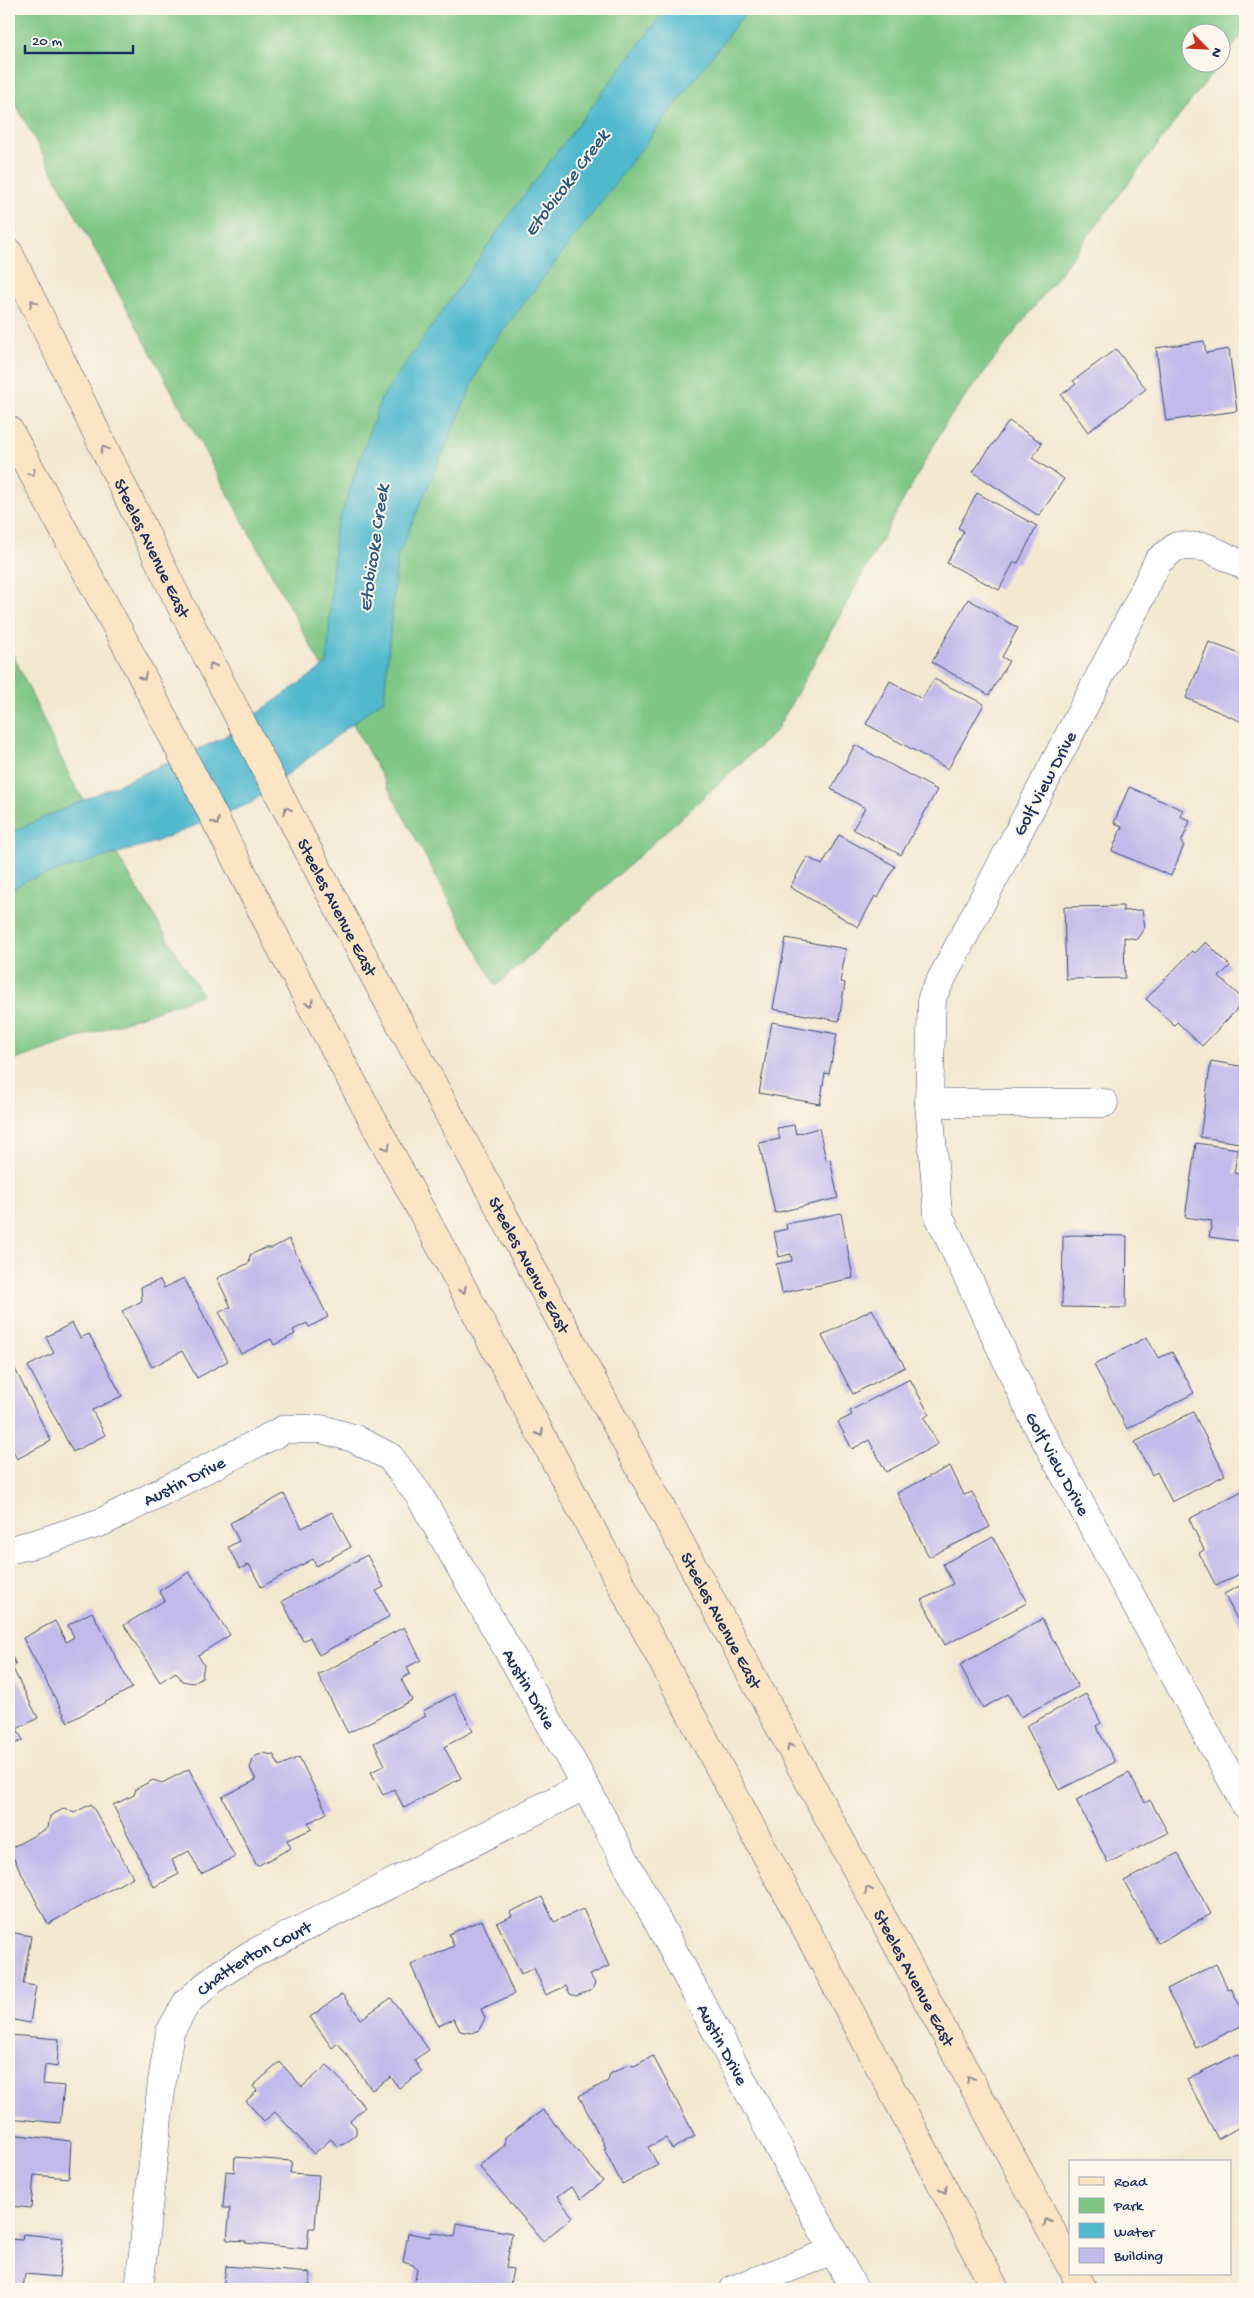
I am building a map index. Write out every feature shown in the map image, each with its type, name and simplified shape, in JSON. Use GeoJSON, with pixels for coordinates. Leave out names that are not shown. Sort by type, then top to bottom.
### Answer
{"type":"FeatureCollection","features":[{"type":"Feature","properties":{"kind":"main road","name":"Steeles Avenue East"},"geometry":{"type":"LineString","coordinates":[[9,253],[179,602],[350,931],[1069,2263]]}},
{"type":"Feature","properties":{"kind":"main road"},"geometry":{"type":"LineString","coordinates":[[9,430],[120,633],[287,960],[918,2137],[995,2289]]}},
{"type":"Feature","properties":{"kind":"main road"},"geometry":{"type":"LineString","coordinates":[[1076,2276],[1083,2289]]}},
{"type":"Feature","properties":{"kind":"street","name":"Golf View Drive"},"geometry":{"type":"LineString","coordinates":[[1245,566],[1206,548],[1196,547],[1177,546],[1158,561],[1133,614],[932,997],[929,1103],[938,1214],[1034,1419],[1245,1804]]}},
{"type":"Feature","properties":{"kind":"street"},"geometry":{"type":"LineString","coordinates":[[929,1103],[1104,1103]]}},
{"type":"Feature","properties":{"kind":"street","name":"Austin Drive"},"geometry":{"type":"LineString","coordinates":[[9,1550],[38,1543],[102,1522],[285,1429],[320,1429],[353,1438],[390,1457],[418,1495],[575,1767],[854,2289]]}},
{"type":"Feature","properties":{"kind":"street","name":"Chatterton Court"},"geometry":{"type":"LineString","coordinates":[[139,2289],[162,2081],[170,2032],[187,2002],[218,1976],[250,1955],[584,1786]]}},
{"type":"Feature","properties":{"kind":"street"},"geometry":{"type":"LineString","coordinates":[[734,2289],[834,2252]]}},
{"type":"Feature","properties":{"kind":"green space"},"geometry":{"type":"Polygon","coordinates":[[[9,9],[1245,9],[1245,30],[1232,48],[1232,22],[1182,22],[1182,72],[1213,72],[947,421],[776,731],[496,986],[9,92],[9,9]]]}},
{"type":"Feature","properties":{"kind":"green space"},"geometry":{"type":"Polygon","coordinates":[[[9,646],[71,779],[202,995],[9,1062],[9,646]]]}},
{"type":"Feature","properties":{"kind":"water","name":"Etobicoke Creek"},"geometry":{"type":"Polygon","coordinates":[[[666,9],[748,9],[486,353],[397,558],[384,699],[251,803],[155,842],[25,881],[9,892],[9,833],[221,739],[327,664],[335,531],[381,399],[512,211],[666,9]]]}},
{"type":"Feature","properties":{"kind":"building"},"geometry":{"type":"Polygon","coordinates":[[[1204,341],[1206,353],[1229,349],[1237,411],[1166,421],[1156,348],[1204,341]]]}},
{"type":"Feature","properties":{"kind":"building"},"geometry":{"type":"Polygon","coordinates":[[[1116,349],[1146,389],[1088,432],[1061,395],[1076,384],[1073,381],[1116,349]]]}},
{"type":"Feature","properties":{"kind":"building"},"geometry":{"type":"Polygon","coordinates":[[[1009,421],[1042,443],[1032,458],[1064,479],[1039,516],[973,472],[1009,421]]]}},
{"type":"Feature","properties":{"kind":"building"},"geometry":{"type":"Polygon","coordinates":[[[977,493],[1037,526],[1018,563],[1014,562],[999,590],[947,563],[964,531],[958,528],[977,493]]]}},
{"type":"Feature","properties":{"kind":"building"},"geometry":{"type":"Polygon","coordinates":[[[968,599],[1018,628],[1002,657],[1009,661],[989,695],[932,662],[968,599]]]}},
{"type":"Feature","properties":{"kind":"building"},"geometry":{"type":"Polygon","coordinates":[[[1209,642],[1245,656],[1245,723],[1186,698],[1209,642]]]}},
{"type":"Feature","properties":{"kind":"building"},"geometry":{"type":"Polygon","coordinates":[[[934,679],[984,704],[948,769],[866,724],[890,681],[922,699],[934,679]]]}},
{"type":"Feature","properties":{"kind":"building"},"geometry":{"type":"Polygon","coordinates":[[[855,745],[937,790],[901,855],[853,829],[865,808],[831,789],[855,745]]]}},
{"type":"Feature","properties":{"kind":"building"},"geometry":{"type":"Polygon","coordinates":[[[1129,787],[1183,810],[1180,816],[1190,821],[1181,843],[1184,845],[1171,876],[1112,851],[1122,826],[1114,823],[1129,787]]]}},
{"type":"Feature","properties":{"kind":"building"},"geometry":{"type":"Polygon","coordinates":[[[839,835],[895,866],[878,898],[875,896],[858,927],[790,887],[807,857],[822,865],[839,835]]]}},
{"type":"Feature","properties":{"kind":"building"},"geometry":{"type":"Polygon","coordinates":[[[1123,906],[1123,911],[1142,910],[1145,927],[1137,939],[1124,937],[1125,978],[1066,979],[1064,907],[1123,906]]]}},
{"type":"Feature","properties":{"kind":"building"},"geometry":{"type":"Polygon","coordinates":[[[786,938],[846,949],[840,982],[845,983],[839,1021],[773,1009],[786,938]]]}},
{"type":"Feature","properties":{"kind":"building"},"geometry":{"type":"Polygon","coordinates":[[[1206,942],[1230,966],[1219,977],[1245,1001],[1202,1046],[1177,1022],[1174,1025],[1146,999],[1192,951],[1195,953],[1206,942]]]}},
{"type":"Feature","properties":{"kind":"building"},"geometry":{"type":"Polygon","coordinates":[[[772,1022],[837,1034],[829,1074],[825,1073],[820,1104],[759,1093],[772,1022]]]}},
{"type":"Feature","properties":{"kind":"building"},"geometry":{"type":"Polygon","coordinates":[[[1211,1061],[1245,1067],[1245,1118],[1240,1143],[1200,1137],[1211,1061]]]}},
{"type":"Feature","properties":{"kind":"building"},"geometry":{"type":"Polygon","coordinates":[[[794,1125],[796,1134],[819,1128],[826,1160],[830,1159],[838,1198],[775,1213],[759,1143],[780,1139],[777,1128],[794,1125]]]}},
{"type":"Feature","properties":{"kind":"building"},"geometry":{"type":"Polygon","coordinates":[[[1196,1143],[1238,1149],[1234,1173],[1245,1175],[1245,1227],[1242,1226],[1239,1241],[1209,1237],[1212,1221],[1185,1217],[1196,1143]]]}},
{"type":"Feature","properties":{"kind":"building"},"geometry":{"type":"Polygon","coordinates":[[[841,1213],[853,1278],[782,1293],[776,1264],[792,1261],[791,1254],[779,1257],[774,1232],[787,1229],[786,1224],[841,1213]]]}},
{"type":"Feature","properties":{"kind":"building"},"geometry":{"type":"Polygon","coordinates":[[[1063,1236],[1127,1236],[1126,1308],[1062,1307],[1063,1236]]]}},
{"type":"Feature","properties":{"kind":"building"},"geometry":{"type":"Polygon","coordinates":[[[289,1239],[328,1317],[309,1327],[307,1323],[293,1330],[295,1334],[274,1345],[271,1339],[241,1354],[219,1312],[231,1307],[217,1278],[249,1263],[250,1255],[265,1248],[272,1248],[289,1239]]]}},
{"type":"Feature","properties":{"kind":"building"},"geometry":{"type":"Polygon","coordinates":[[[184,1278],[228,1361],[197,1378],[182,1351],[152,1367],[122,1311],[142,1301],[141,1287],[160,1280],[164,1288],[184,1278]]]}},
{"type":"Feature","properties":{"kind":"building"},"geometry":{"type":"Polygon","coordinates":[[[872,1309],[905,1367],[853,1394],[822,1336],[872,1309]]]}},
{"type":"Feature","properties":{"kind":"building"},"geometry":{"type":"Polygon","coordinates":[[[72,1323],[80,1338],[89,1334],[122,1396],[92,1410],[105,1435],[73,1452],[28,1366],[54,1353],[46,1337],[72,1323]]]}},
{"type":"Feature","properties":{"kind":"building"},"geometry":{"type":"Polygon","coordinates":[[[1147,1337],[1158,1358],[1172,1352],[1194,1393],[1127,1429],[1094,1365],[1147,1337]]]}},
{"type":"Feature","properties":{"kind":"building"},"geometry":{"type":"Polygon","coordinates":[[[9,1357],[51,1441],[17,1459],[9,1442],[9,1357]]]}},
{"type":"Feature","properties":{"kind":"building"},"geometry":{"type":"Polygon","coordinates":[[[910,1379],[929,1414],[924,1418],[938,1444],[886,1472],[869,1440],[852,1449],[838,1422],[852,1415],[850,1411],[910,1379]]]}},
{"type":"Feature","properties":{"kind":"building"},"geometry":{"type":"Polygon","coordinates":[[[1193,1412],[1225,1475],[1172,1502],[1157,1472],[1152,1475],[1135,1442],[1193,1412]]]}},
{"type":"Feature","properties":{"kind":"building"},"geometry":{"type":"Polygon","coordinates":[[[950,1466],[964,1495],[972,1492],[990,1527],[929,1557],[897,1493],[950,1466]]]}},
{"type":"Feature","properties":{"kind":"building"},"geometry":{"type":"Polygon","coordinates":[[[1242,1491],[1245,1498],[1245,1571],[1216,1586],[1199,1553],[1204,1550],[1189,1519],[1242,1491]]]}},
{"type":"Feature","properties":{"kind":"building"},"geometry":{"type":"Polygon","coordinates":[[[284,1494],[302,1528],[332,1512],[351,1547],[316,1566],[313,1559],[261,1587],[249,1564],[240,1569],[228,1547],[239,1541],[230,1523],[284,1494]]]}},
{"type":"Feature","properties":{"kind":"building"},"geometry":{"type":"Polygon","coordinates":[[[993,1537],[1027,1603],[945,1645],[922,1600],[953,1584],[943,1564],[993,1537]]]}},
{"type":"Feature","properties":{"kind":"building"},"geometry":{"type":"Polygon","coordinates":[[[367,1555],[384,1587],[376,1591],[390,1616],[319,1655],[310,1637],[303,1641],[282,1601],[367,1555]]]}},
{"type":"Feature","properties":{"kind":"building"},"geometry":{"type":"Polygon","coordinates":[[[189,1572],[230,1635],[198,1655],[204,1665],[202,1677],[193,1683],[182,1681],[176,1672],[160,1682],[124,1625],[165,1600],[159,1591],[189,1572]]]}},
{"type":"Feature","properties":{"kind":"building"},"geometry":{"type":"Polygon","coordinates":[[[1245,1583],[1245,1634],[1224,1594],[1245,1583]]]}},
{"type":"Feature","properties":{"kind":"building"},"geometry":{"type":"Polygon","coordinates":[[[92,1612],[132,1688],[68,1722],[23,1638],[55,1621],[66,1642],[74,1637],[68,1625],[92,1612]]]}},
{"type":"Feature","properties":{"kind":"building"},"geometry":{"type":"Polygon","coordinates":[[[1042,1619],[1078,1687],[1020,1717],[1008,1694],[983,1708],[960,1665],[1042,1619]]]}},
{"type":"Feature","properties":{"kind":"building"},"geometry":{"type":"Polygon","coordinates":[[[404,1627],[421,1660],[407,1667],[410,1674],[401,1679],[412,1700],[348,1733],[318,1675],[375,1645],[374,1643],[404,1627]]]}},
{"type":"Feature","properties":{"kind":"building"},"geometry":{"type":"Polygon","coordinates":[[[9,1650],[16,1665],[12,1667],[38,1718],[17,1729],[23,1740],[9,1747],[9,1650]]]}},
{"type":"Feature","properties":{"kind":"building"},"geometry":{"type":"Polygon","coordinates":[[[454,1694],[473,1731],[444,1747],[461,1778],[404,1808],[394,1789],[383,1795],[371,1772],[385,1765],[374,1743],[426,1716],[423,1711],[454,1694]]]}},
{"type":"Feature","properties":{"kind":"building"},"geometry":{"type":"Polygon","coordinates":[[[1086,1694],[1101,1723],[1096,1726],[1115,1762],[1059,1790],[1026,1726],[1086,1694]]]}},
{"type":"Feature","properties":{"kind":"building"},"geometry":{"type":"Polygon","coordinates":[[[263,1753],[274,1755],[279,1766],[299,1757],[327,1813],[308,1823],[312,1829],[287,1840],[291,1848],[257,1866],[222,1797],[256,1780],[250,1768],[254,1757],[263,1753]]]}},
{"type":"Feature","properties":{"kind":"building"},"geometry":{"type":"Polygon","coordinates":[[[189,1769],[235,1857],[201,1874],[189,1851],[172,1860],[179,1874],[154,1887],[113,1805],[134,1795],[136,1789],[153,1780],[162,1783],[189,1769]]]}},
{"type":"Feature","properties":{"kind":"building"},"geometry":{"type":"Polygon","coordinates":[[[1129,1773],[1145,1803],[1150,1800],[1168,1833],[1108,1863],[1076,1800],[1129,1773]]]}},
{"type":"Feature","properties":{"kind":"building"},"geometry":{"type":"Polygon","coordinates":[[[91,1804],[133,1877],[48,1924],[9,1849],[48,1828],[50,1816],[65,1808],[74,1813],[91,1804]]]}},
{"type":"Feature","properties":{"kind":"building"},"geometry":{"type":"Polygon","coordinates":[[[1178,1853],[1211,1914],[1158,1943],[1124,1881],[1178,1853]]]}},
{"type":"Feature","properties":{"kind":"building"},"geometry":{"type":"Polygon","coordinates":[[[542,1897],[554,1922],[583,1909],[609,1966],[590,1975],[595,1983],[592,1990],[576,1996],[570,1994],[566,1986],[546,1995],[534,1968],[521,1974],[497,1923],[512,1916],[510,1912],[542,1897]]]}},
{"type":"Feature","properties":{"kind":"building"},"geometry":{"type":"Polygon","coordinates":[[[482,1920],[514,1994],[481,2009],[485,2018],[479,2030],[471,2033],[460,2031],[454,2019],[438,2026],[411,1965],[454,1946],[449,1934],[482,1920]]]}},
{"type":"Feature","properties":{"kind":"building"},"geometry":{"type":"Polygon","coordinates":[[[9,1932],[31,1936],[23,1984],[36,1986],[30,2023],[9,2019],[9,1932]]]}},
{"type":"Feature","properties":{"kind":"building"},"geometry":{"type":"Polygon","coordinates":[[[1216,1964],[1228,1989],[1231,1988],[1245,2016],[1245,2024],[1196,2048],[1167,1989],[1216,1964]]]}},
{"type":"Feature","properties":{"kind":"building"},"geometry":{"type":"Polygon","coordinates":[[[342,1994],[361,2019],[391,1998],[429,2050],[414,2060],[422,2072],[399,2088],[391,2077],[372,2090],[338,2043],[332,2048],[310,2017],[342,1994]]]}},
{"type":"Feature","properties":{"kind":"building"},"geometry":{"type":"Polygon","coordinates":[[[9,2035],[59,2039],[57,2067],[45,2065],[43,2084],[64,2086],[60,2123],[9,2118],[9,2035]]]}},
{"type":"Feature","properties":{"kind":"building"},"geometry":{"type":"Polygon","coordinates":[[[1238,2054],[1245,2067],[1245,2124],[1218,2139],[1187,2079],[1238,2054]]]}},
{"type":"Feature","properties":{"kind":"building"},"geometry":{"type":"Polygon","coordinates":[[[653,2056],[695,2136],[672,2149],[666,2138],[648,2147],[658,2165],[622,2184],[579,2096],[608,2081],[610,2074],[627,2065],[634,2066],[653,2056]]]}},
{"type":"Feature","properties":{"kind":"building"},"geometry":{"type":"Polygon","coordinates":[[[280,2062],[302,2087],[327,2065],[365,2107],[350,2121],[356,2127],[356,2134],[344,2144],[337,2146],[331,2139],[314,2154],[275,2112],[264,2121],[246,2101],[257,2091],[253,2086],[280,2062]]]}},
{"type":"Feature","properties":{"kind":"building"},"geometry":{"type":"Polygon","coordinates":[[[543,2110],[603,2181],[581,2199],[571,2187],[557,2197],[573,2217],[543,2241],[479,2166],[505,2145],[505,2137],[543,2110]]]}},
{"type":"Feature","properties":{"kind":"building"},"geometry":{"type":"Polygon","coordinates":[[[9,2134],[71,2141],[69,2178],[34,2175],[31,2208],[9,2206],[9,2134]]]}},
{"type":"Feature","properties":{"kind":"building"},"geometry":{"type":"Polygon","coordinates":[[[235,2157],[292,2161],[290,2173],[319,2175],[315,2228],[309,2228],[307,2249],[227,2240],[230,2208],[223,2208],[226,2171],[234,2172],[235,2157]]]}},
{"type":"Feature","properties":{"kind":"building"},"geometry":{"type":"Polygon","coordinates":[[[457,2223],[512,2233],[506,2268],[513,2269],[509,2289],[413,2289],[417,2270],[413,2265],[403,2262],[408,2233],[430,2237],[431,2232],[455,2237],[457,2223]]]}},
{"type":"Feature","properties":{"kind":"building"},"geometry":{"type":"Polygon","coordinates":[[[23,2234],[63,2238],[59,2277],[25,2274],[23,2289],[9,2289],[9,2239],[22,2240],[23,2234]]]}},
{"type":"Feature","properties":{"kind":"building"},"geometry":{"type":"Polygon","coordinates":[[[226,2266],[310,2273],[309,2289],[223,2289],[226,2266]]]}}]}
